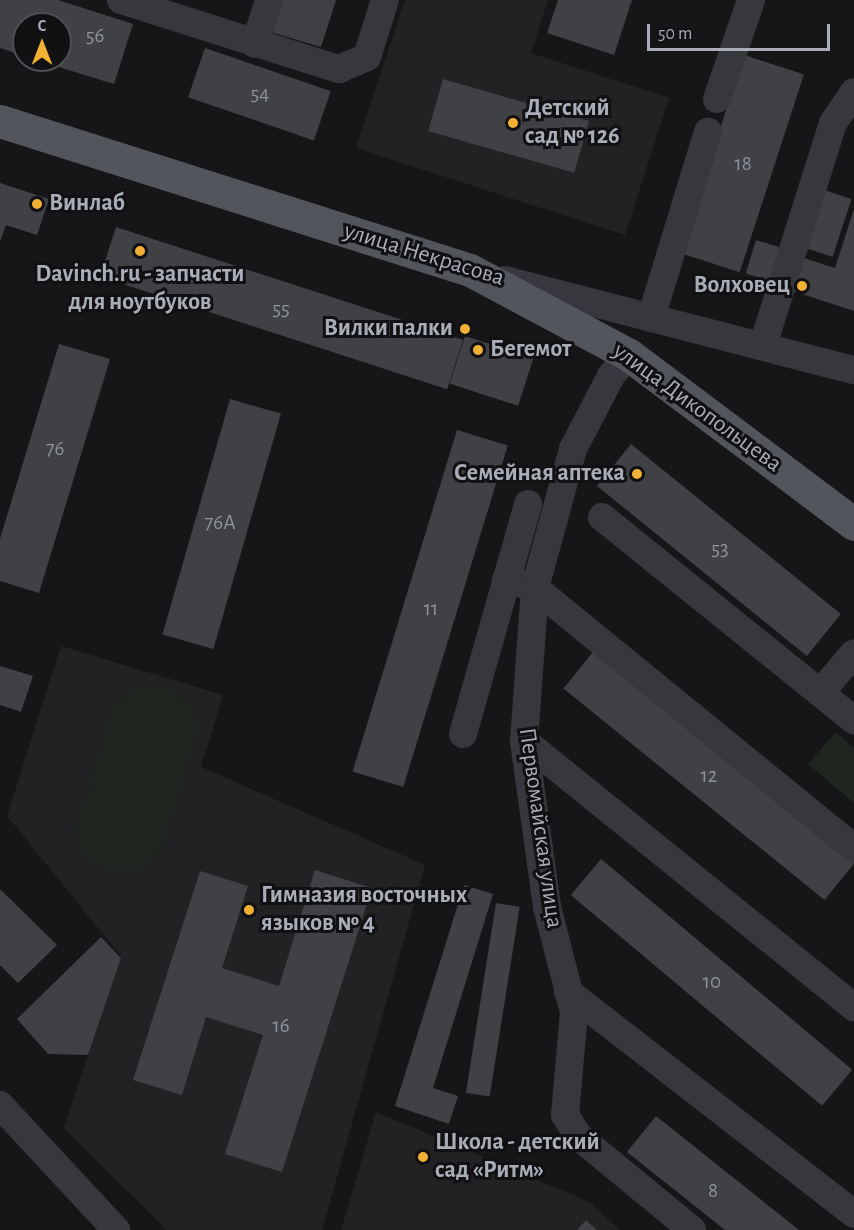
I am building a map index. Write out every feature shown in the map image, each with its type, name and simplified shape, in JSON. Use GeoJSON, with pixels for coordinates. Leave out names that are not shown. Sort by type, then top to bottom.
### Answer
{"type":"FeatureCollection","features":[{"type":"Feature","properties":{"kind":"main road","name":"улица Некрасова"},"geometry":{"type":"LineString","coordinates":[[0,121],[470,270]]}},
{"type":"Feature","properties":{"kind":"main road","name":"улица Дикопольцева"},"geometry":{"type":"LineString","coordinates":[[470,270],[629,355],[854,524]]}},
{"type":"Feature","properties":{"kind":"street"},"geometry":{"type":"LineString","coordinates":[[121,0],[180,9],[255,44],[339,69],[367,57],[385,0]]}},
{"type":"Feature","properties":{"kind":"street"},"geometry":{"type":"LineString","coordinates":[[255,44],[269,0]]}},
{"type":"Feature","properties":{"kind":"street"},"geometry":{"type":"LineString","coordinates":[[717,99],[751,0]]}},
{"type":"Feature","properties":{"kind":"street"},"geometry":{"type":"LineString","coordinates":[[763,345],[833,123],[854,92]]}},
{"type":"Feature","properties":{"kind":"street"},"geometry":{"type":"LineString","coordinates":[[651,318],[708,131]]}},
{"type":"Feature","properties":{"kind":"street","name":"улица Некрасова"},"geometry":{"type":"LineString","coordinates":[[470,270],[854,370]]}},
{"type":"Feature","properties":{"kind":"street","name":"Первомайская улица"},"geometry":{"type":"LineString","coordinates":[[629,355],[611,376],[573,449],[535,588],[524,741],[547,907],[574,1012],[563,1102],[568,1121],[578,1136],[692,1230]]}},
{"type":"Feature","properties":{"kind":"street"},"geometry":{"type":"LineString","coordinates":[[463,734],[528,504]]}},
{"type":"Feature","properties":{"kind":"street"},"geometry":{"type":"LineString","coordinates":[[602,517],[854,720]]}},
{"type":"Feature","properties":{"kind":"street"},"geometry":{"type":"LineString","coordinates":[[506,579],[535,588],[854,848]]}},
{"type":"Feature","properties":{"kind":"street"},"geometry":{"type":"LineString","coordinates":[[820,693],[854,654]]}},
{"type":"Feature","properties":{"kind":"street"},"geometry":{"type":"LineString","coordinates":[[524,741],[854,1007]]}},
{"type":"Feature","properties":{"kind":"street"},"geometry":{"type":"LineString","coordinates":[[568,992],[854,1214]]}},
{"type":"Feature","properties":{"kind":"street"},"geometry":{"type":"LineString","coordinates":[[0,1105],[104,1226]]}},
{"type":"Feature","properties":{"kind":"shaded area","name":"Детский сад № 126"},"geometry":{"type":"Polygon","coordinates":[[[405,0],[548,0],[531,53],[669,98],[625,235],[356,148],[405,0]]]}},
{"type":"Feature","properties":{"kind":"shaded area","name":"Гимназия восточных языков № 4"},"geometry":{"type":"Polygon","coordinates":[[[61,646],[223,695],[201,767],[425,865],[322,1230],[167,1230],[64,1128],[121,956],[7,816],[61,646]]]}},
{"type":"Feature","properties":{"kind":"shaded area"},"geometry":{"type":"Polygon","coordinates":[[[135,688],[166,688],[190,703],[197,730],[160,852],[139,869],[108,871],[85,855],[77,827],[114,705],[135,688]]]}},
{"type":"Feature","properties":{"kind":"shaded area"},"geometry":{"type":"Polygon","coordinates":[[[836,732],[854,748],[854,803],[808,764],[836,732]]]}},
{"type":"Feature","properties":{"kind":"shaded area","name":"Школа - детский сад «Ритм»"},"geometry":{"type":"Polygon","coordinates":[[[376,1112],[589,1202],[620,1230],[341,1230],[376,1112]]]}},
{"type":"Feature","properties":{"kind":"building"},"geometry":{"type":"Polygon","coordinates":[[[0,0],[58,0],[133,24],[114,84],[72,71],[72,12],[12,12],[12,52],[0,48],[0,0]]]}},
{"type":"Feature","properties":{"kind":"building"},"geometry":{"type":"Polygon","coordinates":[[[281,0],[336,0],[321,47],[271,32],[281,0]]]}},
{"type":"Feature","properties":{"kind":"building"},"geometry":{"type":"Polygon","coordinates":[[[558,0],[632,0],[614,55],[547,33],[558,0]]]}},
{"type":"Feature","properties":{"kind":"building"},"geometry":{"type":"Polygon","coordinates":[[[205,48],[331,91],[314,140],[188,97],[205,48]]]}},
{"type":"Feature","properties":{"kind":"building"},"geometry":{"type":"Polygon","coordinates":[[[744,55],[804,74],[740,272],[680,253],[744,55]]]}},
{"type":"Feature","properties":{"kind":"building"},"geometry":{"type":"Polygon","coordinates":[[[443,79],[589,121],[574,173],[428,131],[443,79]]]}},
{"type":"Feature","properties":{"kind":"building"},"geometry":{"type":"Polygon","coordinates":[[[0,183],[49,199],[37,235],[6,225],[0,242],[0,183]]]}},
{"type":"Feature","properties":{"kind":"building"},"geometry":{"type":"Polygon","coordinates":[[[821,189],[851,199],[833,257],[802,247],[821,189]]]}},
{"type":"Feature","properties":{"kind":"building"},"geometry":{"type":"Polygon","coordinates":[[[854,209],[854,311],[790,290],[801,257],[835,268],[854,209]]]}},
{"type":"Feature","properties":{"kind":"building"},"geometry":{"type":"Polygon","coordinates":[[[116,227],[463,340],[447,389],[100,276],[116,227]]]}},
{"type":"Feature","properties":{"kind":"building"},"geometry":{"type":"Polygon","coordinates":[[[756,240],[786,249],[775,283],[746,273],[756,240]]]}},
{"type":"Feature","properties":{"kind":"building"},"geometry":{"type":"Polygon","coordinates":[[[465,336],[533,358],[518,406],[450,384],[465,336]]]}},
{"type":"Feature","properties":{"kind":"building"},"geometry":{"type":"Polygon","coordinates":[[[59,344],[110,359],[39,593],[0,581],[0,539],[59,344]]]}},
{"type":"Feature","properties":{"kind":"building"},"geometry":{"type":"Polygon","coordinates":[[[230,399],[281,414],[213,649],[162,635],[230,399]]]}},
{"type":"Feature","properties":{"kind":"building"},"geometry":{"type":"Polygon","coordinates":[[[457,430],[508,445],[403,787],[353,771],[457,430]]]}},
{"type":"Feature","properties":{"kind":"building"},"geometry":{"type":"Polygon","coordinates":[[[631,444],[841,614],[807,656],[597,486],[631,444]]]}},
{"type":"Feature","properties":{"kind":"building"},"geometry":{"type":"Polygon","coordinates":[[[593,652],[854,863],[825,900],[563,689],[593,652]]]}},
{"type":"Feature","properties":{"kind":"building"},"geometry":{"type":"Polygon","coordinates":[[[0,666],[33,676],[21,712],[0,705],[0,666]]]}},
{"type":"Feature","properties":{"kind":"building"},"geometry":{"type":"Polygon","coordinates":[[[601,859],[852,1070],[822,1106],[571,895],[601,859]]]}},
{"type":"Feature","properties":{"kind":"building"},"geometry":{"type":"Polygon","coordinates":[[[315,870],[372,888],[282,1172],[225,1154],[263,1035],[206,1017],[182,1095],[133,1080],[200,871],[248,886],[222,968],[279,986],[315,870]]]}},
{"type":"Feature","properties":{"kind":"building"},"geometry":{"type":"Polygon","coordinates":[[[464,885],[493,894],[433,1088],[458,1096],[449,1124],[395,1106],[464,885]]]}},
{"type":"Feature","properties":{"kind":"building"},"geometry":{"type":"Polygon","coordinates":[[[0,889],[57,945],[18,983],[0,965],[0,889]]]}},
{"type":"Feature","properties":{"kind":"building"},"geometry":{"type":"Polygon","coordinates":[[[496,903],[520,907],[490,1096],[466,1093],[496,903]]]}},
{"type":"Feature","properties":{"kind":"building"},"geometry":{"type":"Polygon","coordinates":[[[101,937],[121,958],[88,1055],[48,1054],[17,1019],[101,937]]]}},
{"type":"Feature","properties":{"kind":"building"},"geometry":{"type":"Polygon","coordinates":[[[656,1116],[799,1230],[725,1230],[627,1152],[656,1116]]]}},
{"type":"Feature","properties":{"kind":"building"},"geometry":{"type":"Polygon","coordinates":[[[586,1220],[597,1230],[577,1230],[586,1220]]]}},
{"type":"Feature","properties":{"kind":"place","name":"Детский сад № 126"},"geometry":{"type":"Point","coordinates":[513,123]}},
{"type":"Feature","properties":{"kind":"place","name":"Винлаб"},"geometry":{"type":"Point","coordinates":[37,204]}},
{"type":"Feature","properties":{"kind":"place","name":"Davinch.ru - запчасти для ноутбуков"},"geometry":{"type":"Point","coordinates":[140,251]}},
{"type":"Feature","properties":{"kind":"place","name":"Волховец"},"geometry":{"type":"Point","coordinates":[802,286]}},
{"type":"Feature","properties":{"kind":"place","name":"Вилки палки"},"geometry":{"type":"Point","coordinates":[465,329]}},
{"type":"Feature","properties":{"kind":"place","name":"Бегемот"},"geometry":{"type":"Point","coordinates":[478,350]}},
{"type":"Feature","properties":{"kind":"place","name":"Семейная аптека"},"geometry":{"type":"Point","coordinates":[637,474]}},
{"type":"Feature","properties":{"kind":"place","name":"Гимназия восточных языков № 4"},"geometry":{"type":"Point","coordinates":[249,910]}},
{"type":"Feature","properties":{"kind":"place","name":"Школа - детский сад «Ритм»"},"geometry":{"type":"Point","coordinates":[423,1157]}}]}
